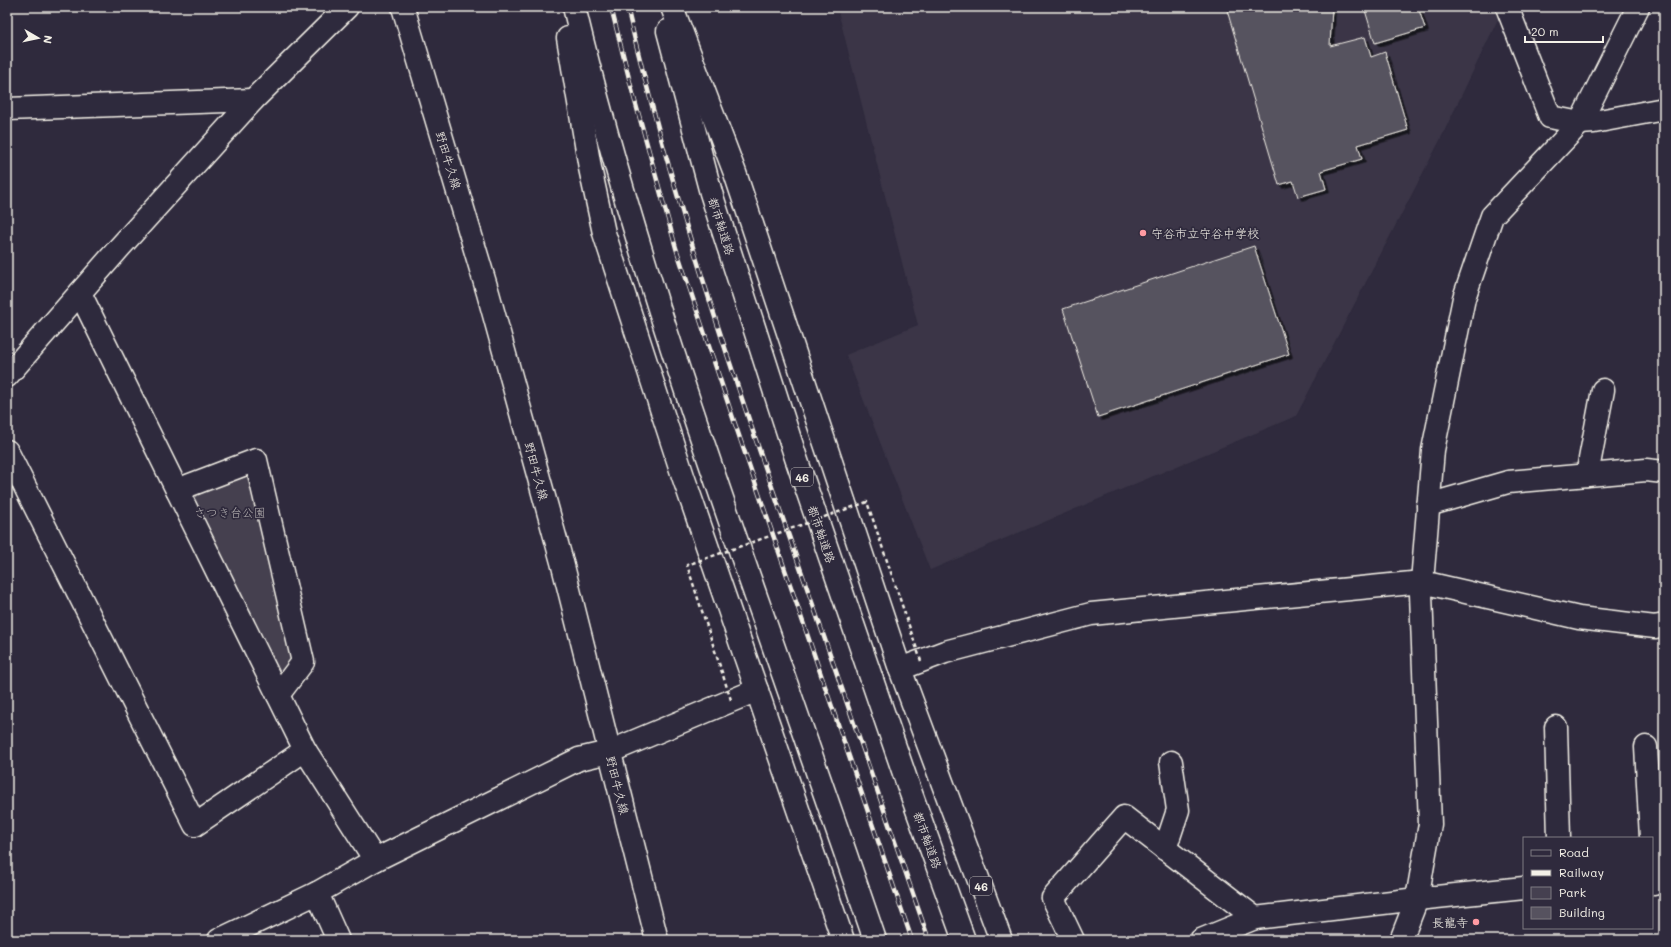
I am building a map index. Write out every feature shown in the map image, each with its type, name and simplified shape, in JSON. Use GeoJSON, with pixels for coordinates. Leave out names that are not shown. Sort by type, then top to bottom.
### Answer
{"type":"FeatureCollection","features":[{"type":"Feature","properties":{"kind":"street"},"geometry":{"type":"LineString","coordinates":[[7,376],[253,100],[347,7]]}},
{"type":"Feature","properties":{"kind":"street","name":"野田牛久線"},"geometry":{"type":"LineString","coordinates":[[403,7],[495,316],[562,562],[656,940]]}},
{"type":"Feature","properties":{"kind":"street"},"geometry":{"type":"LineString","coordinates":[[563,7],[590,168],[604,233],[683,476],[843,940]]}},
{"type":"Feature","properties":{"kind":"street"},"geometry":{"type":"LineString","coordinates":[[574,7],[600,111],[631,222],[711,467],[875,940]]}},
{"type":"Feature","properties":{"kind":"street","name":"都市軸道路"},"geometry":{"type":"LineString","coordinates":[[662,7],[681,83],[712,193],[796,458],[908,785],[964,940]]}},
{"type":"Feature","properties":{"kind":"street","name":"46"},"geometry":{"type":"LineString","coordinates":[[672,7],[735,173],[900,669],[1001,940]]}},
{"type":"Feature","properties":{"kind":"street"},"geometry":{"type":"LineString","coordinates":[[1506,7],[1550,117],[1580,123],[1594,122],[1664,109]]}},
{"type":"Feature","properties":{"kind":"street"},"geometry":{"type":"LineString","coordinates":[[1401,940],[1417,899],[1430,824],[1421,594],[1433,450],[1464,298],[1492,216],[1580,123],[1638,7]]}},
{"type":"Feature","properties":{"kind":"street"},"geometry":{"type":"LineString","coordinates":[[7,109],[253,100]]}},
{"type":"Feature","properties":{"kind":"street"},"geometry":{"type":"LineString","coordinates":[[80,293],[305,750],[375,860]]}},
{"type":"Feature","properties":{"kind":"street"},"geometry":{"type":"LineString","coordinates":[[1587,475],[1603,390]]}},
{"type":"Feature","properties":{"kind":"street"},"geometry":{"type":"LineString","coordinates":[[7,451],[195,825],[305,750]]}},
{"type":"Feature","properties":{"kind":"street"},"geometry":{"type":"LineString","coordinates":[[177,490],[256,460],[304,662],[278,695]]}},
{"type":"Feature","properties":{"kind":"street"},"geometry":{"type":"LineString","coordinates":[[1428,505],[1508,482],[1646,470],[1664,472]]}},
{"type":"Feature","properties":{"kind":"street"},"geometry":{"type":"LineString","coordinates":[[900,669],[945,652],[1090,614],[1422,582],[1579,618],[1655,627],[1664,625]]}},
{"type":"Feature","properties":{"kind":"street"},"geometry":{"type":"LineString","coordinates":[[220,940],[317,893],[375,860],[579,759],[609,752],[757,690]]}},
{"type":"Feature","properties":{"kind":"street"},"geometry":{"type":"LineString","coordinates":[[1556,727],[1559,837]]}},
{"type":"Feature","properties":{"kind":"street"},"geometry":{"type":"LineString","coordinates":[[1646,747],[1652,837]]}},
{"type":"Feature","properties":{"kind":"street"},"geometry":{"type":"LineString","coordinates":[[1165,849],[1178,810],[1171,762]]}},
{"type":"Feature","properties":{"kind":"street"},"geometry":{"type":"LineString","coordinates":[[1073,940],[1053,898],[1124,817],[1256,918]]}},
{"type":"Feature","properties":{"kind":"street"},"geometry":{"type":"LineString","coordinates":[[1653,854],[1657,884]]}},
{"type":"Feature","properties":{"kind":"street"},"geometry":{"type":"LineString","coordinates":[[1201,940],[1256,918],[1523,888]]}},
{"type":"Feature","properties":{"kind":"street"},"geometry":{"type":"LineString","coordinates":[[317,893],[338,940]]}},
{"type":"Feature","properties":{"kind":"path"},"geometry":{"type":"LineString","coordinates":[[731,700],[687,565],[867,502],[921,661]]}},
{"type":"Feature","properties":{"kind":"shaded area","name":"守谷市立守谷中学校"},"geometry":{"type":"Polygon","coordinates":[[[837,7],[1495,7],[1499,17],[1439,142],[1296,416],[930,570],[846,355],[918,325],[837,7]]]}},
{"type":"Feature","properties":{"kind":"green space","name":"さつき台公園"},"geometry":{"type":"Polygon","coordinates":[[[256,460],[303,662],[278,695],[177,490],[256,460]]]}},
{"type":"Feature","properties":{"kind":"building"},"geometry":{"type":"Polygon","coordinates":[[[1226,7],[1332,7],[1330,46],[1365,37],[1371,57],[1385,52],[1408,130],[1358,145],[1362,159],[1321,171],[1326,189],[1298,197],[1293,181],[1279,185],[1226,7]]]}},
{"type":"Feature","properties":{"kind":"building"},"geometry":{"type":"Polygon","coordinates":[[[1364,7],[1418,7],[1425,28],[1375,43],[1364,7]]]}},
{"type":"Feature","properties":{"kind":"building"},"geometry":{"type":"Polygon","coordinates":[[[1254,246],[1289,354],[1098,417],[1063,309],[1254,246]]]}},
{"type":"Feature","properties":{"kind":"railway"},"geometry":{"type":"LineString","coordinates":[[611,7],[633,94],[676,248],[912,940]]}},
{"type":"Feature","properties":{"kind":"railway"},"geometry":{"type":"LineString","coordinates":[[627,7],[667,158],[736,383],[929,940]]}},
{"type":"Feature","properties":{"kind":"place","name":"守谷市立守谷中学校"},"geometry":{"type":"Point","coordinates":[1143,233]}},
{"type":"Feature","properties":{"kind":"place","name":"長龍寺"},"geometry":{"type":"Point","coordinates":[1476,922]}}]}
